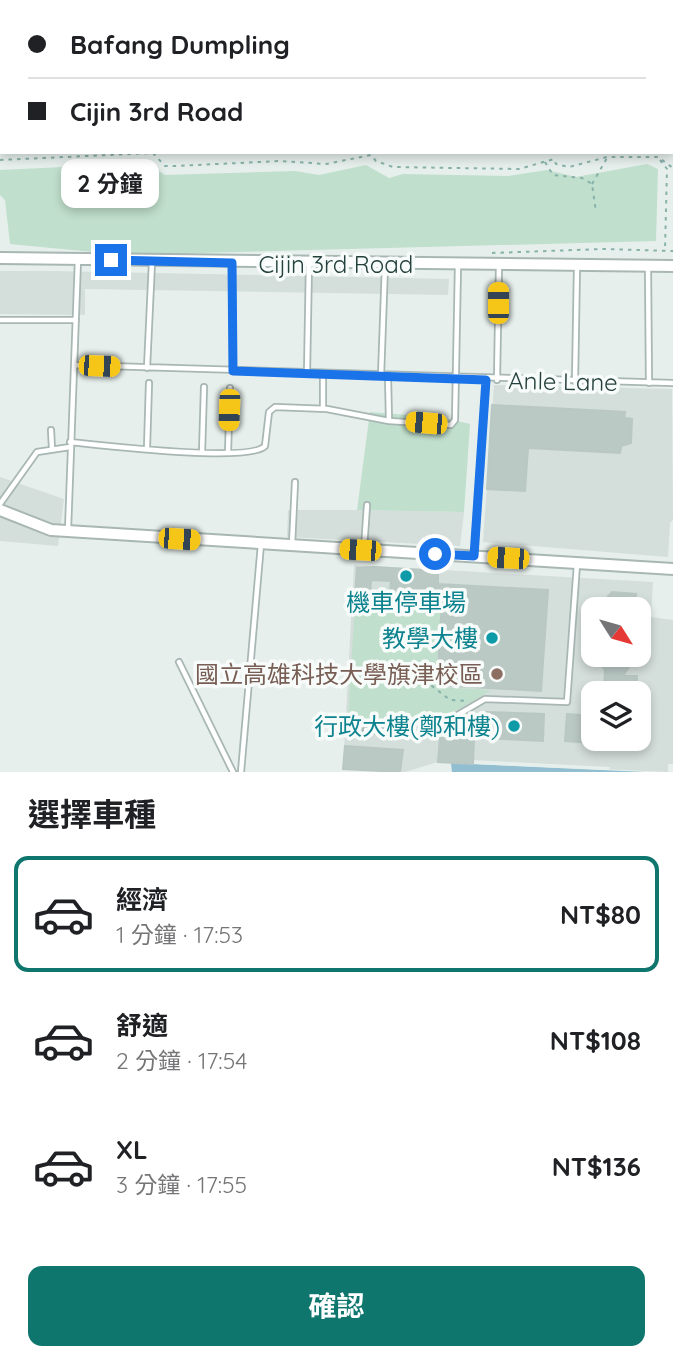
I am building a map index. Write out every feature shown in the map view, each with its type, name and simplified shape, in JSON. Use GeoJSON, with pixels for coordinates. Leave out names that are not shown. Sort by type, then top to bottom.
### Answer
{"type":"FeatureCollection","features":[{"type":"Feature","properties":{"kind":"street","name":"Cijin 3rd Road"},"geometry":{"type":"LineString","coordinates":[[0,258],[232,263],[673,266]]}},
{"type":"Feature","properties":{"kind":"street"},"geometry":{"type":"LineString","coordinates":[[0,510],[39,527],[68,530],[673,569]]}},
{"type":"Feature","properties":{"kind":"lane"},"geometry":{"type":"LineString","coordinates":[[68,530],[78,259]]}},
{"type":"Feature","properties":{"kind":"lane"},"geometry":{"type":"LineString","coordinates":[[147,368],[152,262]]}},
{"type":"Feature","properties":{"kind":"lane"},"geometry":{"type":"LineString","coordinates":[[232,263],[233,371]]}},
{"type":"Feature","properties":{"kind":"lane"},"geometry":{"type":"LineString","coordinates":[[307,373],[309,263]]}},
{"type":"Feature","properties":{"kind":"lane"},"geometry":{"type":"LineString","coordinates":[[384,264],[384,376],[389,421]]}},
{"type":"Feature","properties":{"kind":"lane"},"geometry":{"type":"LineString","coordinates":[[0,504],[35,454],[70,445],[202,453],[263,450],[270,409],[323,408],[389,421],[453,424],[457,379],[458,264]]}},
{"type":"Feature","properties":{"kind":"lane"},"geometry":{"type":"LineString","coordinates":[[497,380],[499,265]]}},
{"type":"Feature","properties":{"kind":"lane"},"geometry":{"type":"LineString","coordinates":[[575,381],[577,265]]}},
{"type":"Feature","properties":{"kind":"lane"},"geometry":{"type":"LineString","coordinates":[[648,266],[649,383]]}},
{"type":"Feature","properties":{"kind":"lane"},"geometry":{"type":"LineString","coordinates":[[0,320],[76,320]]}},
{"type":"Feature","properties":{"kind":"lane","name":"Anle Lane"},"geometry":{"type":"LineString","coordinates":[[75,365],[486,380],[673,383]]}},
{"type":"Feature","properties":{"kind":"lane"},"geometry":{"type":"LineString","coordinates":[[323,374],[323,408]]}},
{"type":"Feature","properties":{"kind":"lane"},"geometry":{"type":"LineString","coordinates":[[474,556],[486,380]]}},
{"type":"Feature","properties":{"kind":"lane"},"geometry":{"type":"LineString","coordinates":[[147,449],[149,383]]}},
{"type":"Feature","properties":{"kind":"lane"},"geometry":{"type":"LineString","coordinates":[[202,453],[204,387]]}},
{"type":"Feature","properties":{"kind":"lane"},"geometry":{"type":"LineString","coordinates":[[228,453],[230,388]]}},
{"type":"Feature","properties":{"kind":"lane"},"geometry":{"type":"LineString","coordinates":[[51,430],[52,449]]}},
{"type":"Feature","properties":{"kind":"lane"},"geometry":{"type":"LineString","coordinates":[[292,546],[295,482]]}},
{"type":"Feature","properties":{"kind":"lane"},"geometry":{"type":"LineString","coordinates":[[364,550],[368,505]]}},
{"type":"Feature","properties":{"kind":"lane"},"geometry":{"type":"LineString","coordinates":[[241,772],[261,544]]}},
{"type":"Feature","properties":{"kind":"lane"},"geometry":{"type":"LineString","coordinates":[[366,730],[425,734],[485,699],[567,702],[577,563]]}},
{"type":"Feature","properties":{"kind":"lane"},"geometry":{"type":"LineString","coordinates":[[179,662],[233,772]]}},
{"type":"Feature","properties":{"kind":"path"},"geometry":{"type":"LineString","coordinates":[[0,160],[131,154]]}},
{"type":"Feature","properties":{"kind":"path"},"geometry":{"type":"LineString","coordinates":[[154,154],[165,166],[280,161],[326,164],[371,155],[376,161],[393,167],[519,169],[554,159],[556,164],[569,167],[607,157],[658,157],[673,168]]}},
{"type":"Feature","properties":{"kind":"path"},"geometry":{"type":"LineString","coordinates":[[596,212],[592,184],[607,157]]}},
{"type":"Feature","properties":{"kind":"path"},"geometry":{"type":"LineString","coordinates":[[658,157],[667,169],[665,251]]}},
{"type":"Feature","properties":{"kind":"path"},"geometry":{"type":"LineString","coordinates":[[544,161],[547,170],[553,175],[582,178],[592,184]]}},
{"type":"Feature","properties":{"kind":"path"},"geometry":{"type":"LineString","coordinates":[[418,675],[450,700],[485,699]]}},
{"type":"Feature","properties":{"kind":"shaded area"},"geometry":{"type":"Polygon","coordinates":[[[0,271],[449,279],[448,295],[85,289],[85,315],[0,314],[0,271]]]}},
{"type":"Feature","properties":{"kind":"shaded area"},"geometry":{"type":"Polygon","coordinates":[[[494,385],[672,389],[673,520],[670,523],[668,557],[483,542],[494,385]]]}},
{"type":"Feature","properties":{"kind":"shaded area"},"geometry":{"type":"Polygon","coordinates":[[[0,477],[64,499],[58,546],[0,541],[0,477]]]}},
{"type":"Feature","properties":{"kind":"shaded area"},"geometry":{"type":"Polygon","coordinates":[[[288,510],[464,512],[460,546],[287,537],[288,510]]]}},
{"type":"Feature","properties":{"kind":"shaded area","name":"國立高雄科技大學旗津校區"},"geometry":{"type":"Polygon","coordinates":[[[354,565],[653,582],[651,617],[673,620],[673,764],[668,764],[668,772],[438,762],[405,772],[343,769],[354,565]]]}},
{"type":"Feature","properties":{"kind":"green space"},"geometry":{"type":"Polygon","coordinates":[[[147,163],[165,175],[295,171],[319,175],[366,165],[389,178],[403,174],[508,176],[547,170],[576,177],[647,164],[658,169],[656,241],[124,255],[10,244],[5,200],[0,195],[0,170],[147,163]]]}},
{"type":"Feature","properties":{"kind":"green space"},"geometry":{"type":"Polygon","coordinates":[[[370,412],[444,418],[470,424],[464,512],[357,510],[370,412]]]}},
{"type":"Feature","properties":{"kind":"green space"},"geometry":{"type":"Polygon","coordinates":[[[389,583],[442,585],[436,687],[491,690],[455,711],[426,719],[415,719],[414,722],[348,719],[355,604],[387,606],[389,583]]]}},
{"type":"Feature","properties":{"kind":"green space"},"geometry":{"type":"Polygon","coordinates":[[[471,712],[485,712],[484,738],[437,736],[471,712]]]}},
{"type":"Feature","properties":{"kind":"water"},"geometry":{"type":"Polygon","coordinates":[[[451,763],[473,764],[645,772],[452,772],[451,763]]]}},
{"type":"Feature","properties":{"kind":"pier"},"geometry":{"type":"Polygon","coordinates":[[[473,760],[610,767],[609,770],[473,764],[473,760]]]}},
{"type":"Feature","properties":{"kind":"building"},"geometry":{"type":"Polygon","coordinates":[[[492,405],[625,412],[624,418],[632,419],[631,443],[621,446],[620,453],[528,448],[525,491],[487,489],[492,405]]]}},
{"type":"Feature","properties":{"kind":"building","name":"教學大樓"},"geometry":{"type":"Polygon","coordinates":[[[357,568],[438,571],[438,584],[548,590],[541,691],[437,685],[442,601],[390,597],[391,581],[371,580],[370,599],[355,598],[357,568]]]}},
{"type":"Feature","properties":{"kind":"building"},"geometry":{"type":"Polygon","coordinates":[[[612,592],[636,594],[636,597],[608,597],[612,592]]]}},
{"type":"Feature","properties":{"kind":"building"},"geometry":{"type":"Polygon","coordinates":[[[602,667],[629,667],[623,676],[637,676],[637,681],[605,681],[602,667]]]}},
{"type":"Feature","properties":{"kind":"building","name":"行政大樓(鄭和樓)"},"geometry":{"type":"Polygon","coordinates":[[[485,712],[544,714],[543,741],[484,738],[485,712]]]}},
{"type":"Feature","properties":{"kind":"building"},"geometry":{"type":"Polygon","coordinates":[[[567,714],[581,715],[581,742],[565,741],[567,714]]]}},
{"type":"Feature","properties":{"kind":"building"},"geometry":{"type":"Polygon","coordinates":[[[440,738],[474,740],[473,764],[438,762],[440,738]]]}},
{"type":"Feature","properties":{"kind":"building"},"geometry":{"type":"Polygon","coordinates":[[[345,746],[403,750],[400,772],[343,769],[345,746]]]}},
{"type":"Feature","properties":{"kind":"place","name":"機車停車場"},"geometry":{"type":"Point","coordinates":[406,576]}},
{"type":"Feature","properties":{"kind":"place","name":"教學大樓"},"geometry":{"type":"Point","coordinates":[492,638]}},
{"type":"Feature","properties":{"kind":"place","name":"國立高雄科技大學旗津校區"},"geometry":{"type":"Point","coordinates":[497,674]}},
{"type":"Feature","properties":{"kind":"place","name":"行政大樓(鄭和樓)"},"geometry":{"type":"Point","coordinates":[514,726]}},
{"type":"Feature","properties":{"kind":"route"},"geometry":{"type":"LineString","coordinates":[[111,260],[232,263],[233,371],[486,380],[474,556],[435,554]]}}]}
